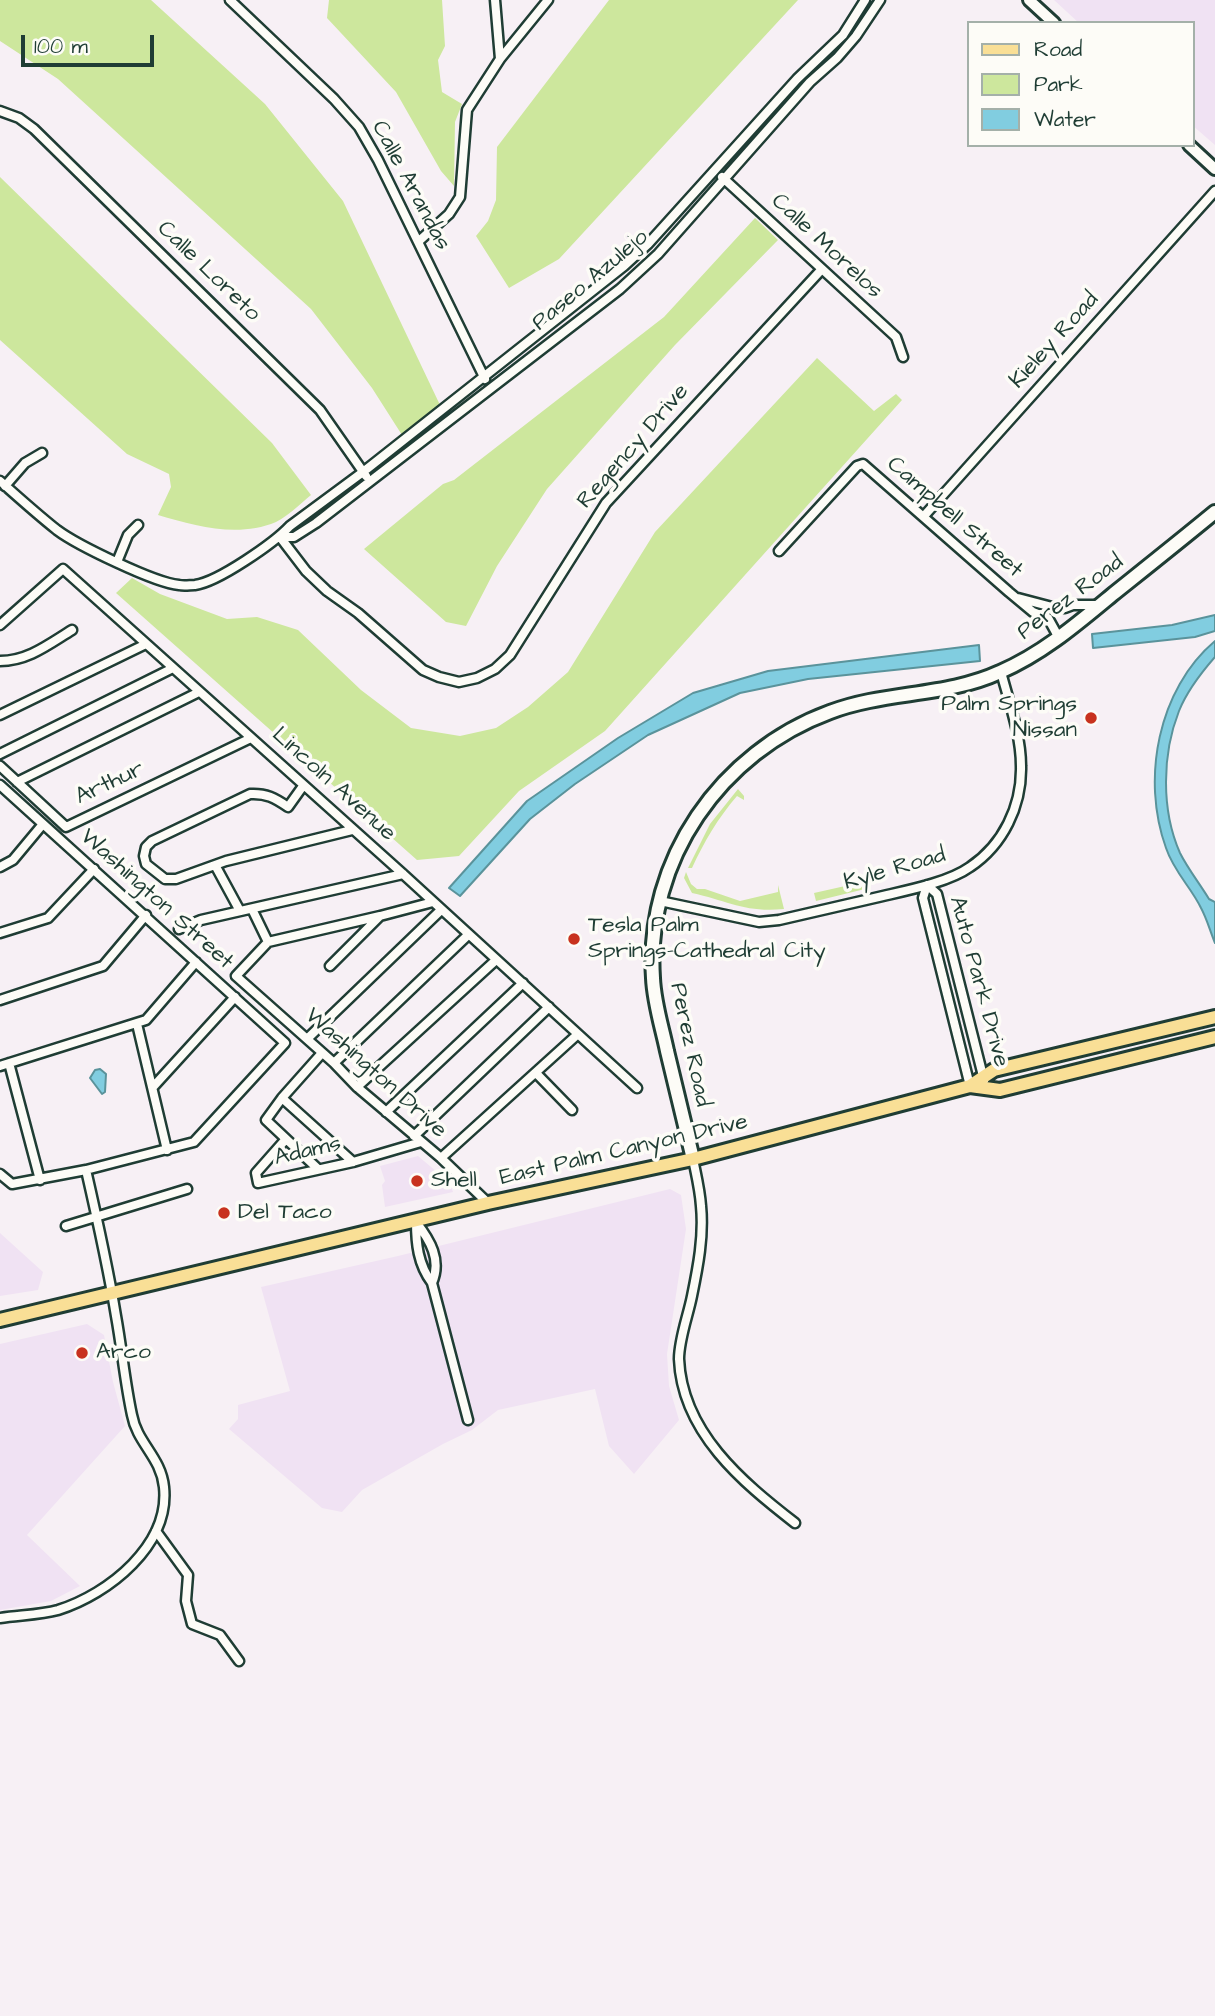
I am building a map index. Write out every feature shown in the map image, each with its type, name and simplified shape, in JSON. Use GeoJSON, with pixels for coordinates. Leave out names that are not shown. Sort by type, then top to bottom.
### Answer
{"type":"FeatureCollection","features":[{"type":"Feature","properties":{"kind":"main road","name":"Perez Road"},"geometry":{"type":"LineString","coordinates":[[693,1159],[658,1012],[653,979],[654,937],[660,901],[682,838],[700,812],[737,768],[769,742],[801,724],[832,711],[948,689],[1001,672],[1059,638],[1215,512]]}},
{"type":"Feature","properties":{"kind":"main road"},"geometry":{"type":"LineString","coordinates":[[985,1083],[994,1070],[1215,1017]]}},
{"type":"Feature","properties":{"kind":"main road","name":"East Palm Canyon Drive"},"geometry":{"type":"LineString","coordinates":[[0,1320],[488,1203],[693,1159],[970,1086],[985,1083],[1000,1090],[1215,1037]]}},
{"type":"Feature","properties":{"kind":"street","name":"Calle Arandas"},"geometry":{"type":"LineString","coordinates":[[230,0],[334,99],[359,127],[419,241],[490,388]]}},
{"type":"Feature","properties":{"kind":"street"},"geometry":{"type":"LineString","coordinates":[[495,0],[500,59]]}},
{"type":"Feature","properties":{"kind":"street"},"geometry":{"type":"LineString","coordinates":[[419,241],[449,214],[460,197],[467,110],[500,59],[548,0]]}},
{"type":"Feature","properties":{"kind":"street","name":"Paseo Azulejo"},"geometry":{"type":"LineString","coordinates":[[3,483],[60,532],[117,562],[180,586],[198,585],[219,576],[280,537],[290,526],[363,472],[624,266],[648,244],[797,79],[844,35],[864,0]]}},
{"type":"Feature","properties":{"kind":"street","name":"Paseo Azulejo"},"geometry":{"type":"LineString","coordinates":[[280,537],[294,537],[316,523],[620,289],[658,254],[810,82],[843,51],[880,0]]}},
{"type":"Feature","properties":{"kind":"street"},"geometry":{"type":"LineString","coordinates":[[1029,0],[1052,21]]}},
{"type":"Feature","properties":{"kind":"street","name":"Calle Loreto"},"geometry":{"type":"LineString","coordinates":[[0,111],[19,118],[43,137],[241,331],[320,410],[370,481]]}},
{"type":"Feature","properties":{"kind":"street"},"geometry":{"type":"LineString","coordinates":[[1191,147],[1215,169]]}},
{"type":"Feature","properties":{"kind":"street","name":"Calle Morelos"},"geometry":{"type":"LineString","coordinates":[[715,171],[896,337],[903,357]]}},
{"type":"Feature","properties":{"kind":"street","name":"Kieley Road"},"geometry":{"type":"LineString","coordinates":[[924,516],[1215,191]]}},
{"type":"Feature","properties":{"kind":"street","name":"Regency Drive"},"geometry":{"type":"LineString","coordinates":[[280,537],[306,571],[423,670],[459,682],[477,678],[495,669],[510,655],[606,503],[822,269]]}},
{"type":"Feature","properties":{"kind":"street"},"geometry":{"type":"LineString","coordinates":[[3,483],[25,463],[42,453]]}},
{"type":"Feature","properties":{"kind":"street","name":"Campbell Street"},"geometry":{"type":"LineString","coordinates":[[779,551],[860,464],[1033,612],[1048,618],[1059,638]]}},
{"type":"Feature","properties":{"kind":"street"},"geometry":{"type":"LineString","coordinates":[[117,562],[128,535],[138,524]]}},
{"type":"Feature","properties":{"kind":"street","name":"Lincoln Avenue"},"geometry":{"type":"LineString","coordinates":[[0,625],[63,569],[637,1088]]}},
{"type":"Feature","properties":{"kind":"street","name":"Campbell Street"},"geometry":{"type":"LineString","coordinates":[[1016,597],[1056,608],[1100,605]]}},
{"type":"Feature","properties":{"kind":"street"},"geometry":{"type":"LineString","coordinates":[[0,661],[12,661],[30,655],[72,630]]}},
{"type":"Feature","properties":{"kind":"street"},"geometry":{"type":"LineString","coordinates":[[0,715],[146,644]]}},
{"type":"Feature","properties":{"kind":"street"},"geometry":{"type":"LineString","coordinates":[[0,754],[173,668]]}},
{"type":"Feature","properties":{"kind":"street","name":"Kyle Road"},"geometry":{"type":"LineString","coordinates":[[660,901],[759,922],[927,885],[969,868],[994,845],[1012,820],[1021,768],[1019,742],[1001,672]]}},
{"type":"Feature","properties":{"kind":"street"},"geometry":{"type":"LineString","coordinates":[[17,782],[199,692]]}},
{"type":"Feature","properties":{"kind":"street","name":"Arthur"},"geometry":{"type":"LineString","coordinates":[[0,766],[66,827],[251,738]]}},
{"type":"Feature","properties":{"kind":"street","name":"Washington Street"},"geometry":{"type":"LineString","coordinates":[[0,785],[285,1043],[194,1142],[167,1150]]}},
{"type":"Feature","properties":{"kind":"street"},"geometry":{"type":"LineString","coordinates":[[303,786],[288,807],[269,796],[250,794],[152,841],[146,847],[146,864],[164,879],[176,879],[215,864],[352,830]]}},
{"type":"Feature","properties":{"kind":"street"},"geometry":{"type":"LineString","coordinates":[[0,867],[13,860],[43,824]]}},
{"type":"Feature","properties":{"kind":"street"},"geometry":{"type":"LineString","coordinates":[[215,864],[240,911]]}},
{"type":"Feature","properties":{"kind":"street"},"geometry":{"type":"LineString","coordinates":[[0,933],[48,918],[94,869]]}},
{"type":"Feature","properties":{"kind":"street"},"geometry":{"type":"LineString","coordinates":[[179,929],[201,920],[403,874]]}},
{"type":"Feature","properties":{"kind":"street","name":"Auto Park Drive"},"geometry":{"type":"LineString","coordinates":[[970,1086],[923,898],[927,885],[937,894],[985,1083]]}},
{"type":"Feature","properties":{"kind":"street"},"geometry":{"type":"LineString","coordinates":[[252,909],[268,942],[433,902]]}},
{"type":"Feature","properties":{"kind":"street"},"geometry":{"type":"LineString","coordinates":[[307,1039],[441,910]]}},
{"type":"Feature","properties":{"kind":"street"},"geometry":{"type":"LineString","coordinates":[[0,1000],[103,966],[146,915]]}},
{"type":"Feature","properties":{"kind":"street"},"geometry":{"type":"LineString","coordinates":[[330,966],[380,916]]}},
{"type":"Feature","properties":{"kind":"street"},"geometry":{"type":"LineString","coordinates":[[334,1063],[468,935]]}},
{"type":"Feature","properties":{"kind":"street","name":"Washington Drive"},"geometry":{"type":"LineString","coordinates":[[268,942],[236,976],[488,1203]]}},
{"type":"Feature","properties":{"kind":"street"},"geometry":{"type":"LineString","coordinates":[[358,1087],[496,960]]}},
{"type":"Feature","properties":{"kind":"street"},"geometry":{"type":"LineString","coordinates":[[40,1180],[5,1065],[146,1020],[196,962]]}},
{"type":"Feature","properties":{"kind":"street"},"geometry":{"type":"LineString","coordinates":[[386,1112],[523,983]]}},
{"type":"Feature","properties":{"kind":"street"},"geometry":{"type":"LineString","coordinates":[[153,1087],[235,997]]}},
{"type":"Feature","properties":{"kind":"street"},"geometry":{"type":"LineString","coordinates":[[417,1139],[549,1007]]}},
{"type":"Feature","properties":{"kind":"street"},"geometry":{"type":"LineString","coordinates":[[0,1174],[12,1184],[40,1180],[167,1150],[137,1024]]}},
{"type":"Feature","properties":{"kind":"street"},"geometry":{"type":"LineString","coordinates":[[441,1158],[578,1034]]}},
{"type":"Feature","properties":{"kind":"street"},"geometry":{"type":"LineString","coordinates":[[318,1169],[266,1119],[322,1053]]}},
{"type":"Feature","properties":{"kind":"street"},"geometry":{"type":"LineString","coordinates":[[536,1073],[572,1110]]}},
{"type":"Feature","properties":{"kind":"street"},"geometry":{"type":"LineString","coordinates":[[282,1098],[353,1162]]}},
{"type":"Feature","properties":{"kind":"street","name":"Adams"},"geometry":{"type":"LineString","coordinates":[[286,1139],[256,1173],[258,1184],[353,1162],[417,1139]]}},
{"type":"Feature","properties":{"kind":"street","name":"Perez Road"},"geometry":{"type":"LineString","coordinates":[[693,1159],[701,1205],[702,1232],[679,1356],[682,1389],[694,1419],[720,1457],[754,1492],[795,1523]]}},
{"type":"Feature","properties":{"kind":"street"},"geometry":{"type":"LineString","coordinates":[[0,1618],[56,1610],[86,1598],[119,1577],[152,1541],[165,1511],[160,1466],[132,1418],[112,1293],[86,1170]]}},
{"type":"Feature","properties":{"kind":"street"},"geometry":{"type":"LineString","coordinates":[[66,1226],[187,1189]]}},
{"type":"Feature","properties":{"kind":"street"},"geometry":{"type":"LineString","coordinates":[[416,1221],[430,1241],[437,1268],[432,1283]]}},
{"type":"Feature","properties":{"kind":"street"},"geometry":{"type":"LineString","coordinates":[[416,1221],[416,1245],[422,1269],[432,1283],[468,1420]]}},
{"type":"Feature","properties":{"kind":"street"},"geometry":{"type":"LineString","coordinates":[[156,1531],[188,1574],[186,1601],[192,1624],[220,1635],[239,1661]]}},
{"type":"Feature","properties":{"kind":"shaded area"},"geometry":{"type":"Polygon","coordinates":[[[1054,0],[1215,0],[1215,145],[1194,127],[1194,21],[1077,21],[1054,0]]]}},
{"type":"Feature","properties":{"kind":"shaded area","name":"Shell"},"geometry":{"type":"Polygon","coordinates":[[[418,1156],[449,1182],[453,1192],[385,1207],[382,1185],[385,1181],[380,1166],[418,1156]]]}},
{"type":"Feature","properties":{"kind":"shaded area"},"geometry":{"type":"Polygon","coordinates":[[[670,1189],[681,1195],[686,1229],[667,1354],[669,1386],[679,1420],[634,1474],[609,1446],[595,1389],[498,1410],[472,1430],[362,1490],[342,1512],[322,1508],[229,1429],[238,1419],[238,1405],[290,1391],[261,1287],[670,1189]]]}},
{"type":"Feature","properties":{"kind":"shaded area"},"geometry":{"type":"Polygon","coordinates":[[[0,1233],[43,1272],[38,1290],[0,1296],[0,1233]]]}},
{"type":"Feature","properties":{"kind":"shaded area"},"geometry":{"type":"Polygon","coordinates":[[[87,1324],[104,1335],[125,1426],[27,1535],[80,1586],[51,1601],[0,1610],[0,1344],[87,1324]]]}},
{"type":"Feature","properties":{"kind":"green space"},"geometry":{"type":"Polygon","coordinates":[[[0,0],[151,0],[265,104],[343,201],[440,405],[402,435],[372,388],[311,309],[58,79],[0,41],[0,0]]]}},
{"type":"Feature","properties":{"kind":"green space"},"geometry":{"type":"Polygon","coordinates":[[[329,0],[442,0],[445,46],[438,60],[442,92],[462,104],[455,122],[454,186],[441,171],[396,92],[327,18],[329,0]]]}},
{"type":"Feature","properties":{"kind":"green space"},"geometry":{"type":"Polygon","coordinates":[[[609,0],[798,0],[559,259],[509,288],[476,236],[488,221],[496,200],[497,147],[609,0]]]}},
{"type":"Feature","properties":{"kind":"green space"},"geometry":{"type":"Polygon","coordinates":[[[0,177],[272,443],[311,495],[276,522],[247,529],[217,529],[158,515],[171,487],[169,474],[127,454],[0,340],[0,177]]]}},
{"type":"Feature","properties":{"kind":"green space"},"geometry":{"type":"Polygon","coordinates":[[[755,218],[778,240],[675,345],[547,489],[497,566],[466,626],[446,622],[364,549],[443,484],[454,480],[664,317],[755,218]]]}},
{"type":"Feature","properties":{"kind":"green space"},"geometry":{"type":"Polygon","coordinates":[[[817,358],[874,411],[896,394],[902,400],[605,731],[519,791],[459,856],[417,860],[116,593],[132,578],[160,594],[227,619],[257,617],[298,630],[361,690],[411,728],[460,736],[496,728],[528,707],[568,672],[655,532],[817,358]]]}},
{"type":"Feature","properties":{"kind":"green space"},"geometry":{"type":"Polygon","coordinates":[[[738,789],[744,800],[737,796],[730,804],[712,830],[692,868],[688,868],[710,824],[738,789]]]}},
{"type":"Feature","properties":{"kind":"green space"},"geometry":{"type":"Polygon","coordinates":[[[686,872],[691,884],[697,889],[705,889],[740,901],[778,892],[778,885],[784,909],[748,908],[692,893],[684,878],[686,872]]]}},
{"type":"Feature","properties":{"kind":"green space"},"geometry":{"type":"Polygon","coordinates":[[[863,882],[865,889],[816,901],[814,893],[863,882]]]}},
{"type":"Feature","properties":{"kind":"water"},"geometry":{"type":"Polygon","coordinates":[[[1215,615],[1215,631],[1195,637],[1093,648],[1092,634],[1172,625],[1215,615]]]}},
{"type":"Feature","properties":{"kind":"water"},"geometry":{"type":"Polygon","coordinates":[[[1215,641],[1215,657],[1186,696],[1173,728],[1166,782],[1169,819],[1180,853],[1209,899],[1215,902],[1215,943],[1201,908],[1169,857],[1159,821],[1155,765],[1168,709],[1180,684],[1196,661],[1215,641]]]}},
{"type":"Feature","properties":{"kind":"water"},"geometry":{"type":"Polygon","coordinates":[[[979,645],[980,661],[808,679],[740,693],[648,735],[575,784],[530,819],[460,896],[449,888],[527,801],[618,738],[693,693],[768,671],[979,645]]]}},
{"type":"Feature","properties":{"kind":"water"},"geometry":{"type":"Polygon","coordinates":[[[100,1069],[106,1074],[105,1092],[102,1094],[90,1078],[95,1070],[100,1069]]]}},
{"type":"Feature","properties":{"kind":"place","name":"Palm Springs Nissan"},"geometry":{"type":"Point","coordinates":[1091,718]}},
{"type":"Feature","properties":{"kind":"place","name":"Tesla Palm Springs-Cathedral City"},"geometry":{"type":"Point","coordinates":[574,939]}},
{"type":"Feature","properties":{"kind":"place","name":"Shell"},"geometry":{"type":"Point","coordinates":[417,1181]}},
{"type":"Feature","properties":{"kind":"place","name":"Del Taco"},"geometry":{"type":"Point","coordinates":[224,1213]}},
{"type":"Feature","properties":{"kind":"place","name":"Arco"},"geometry":{"type":"Point","coordinates":[82,1353]}}]}
